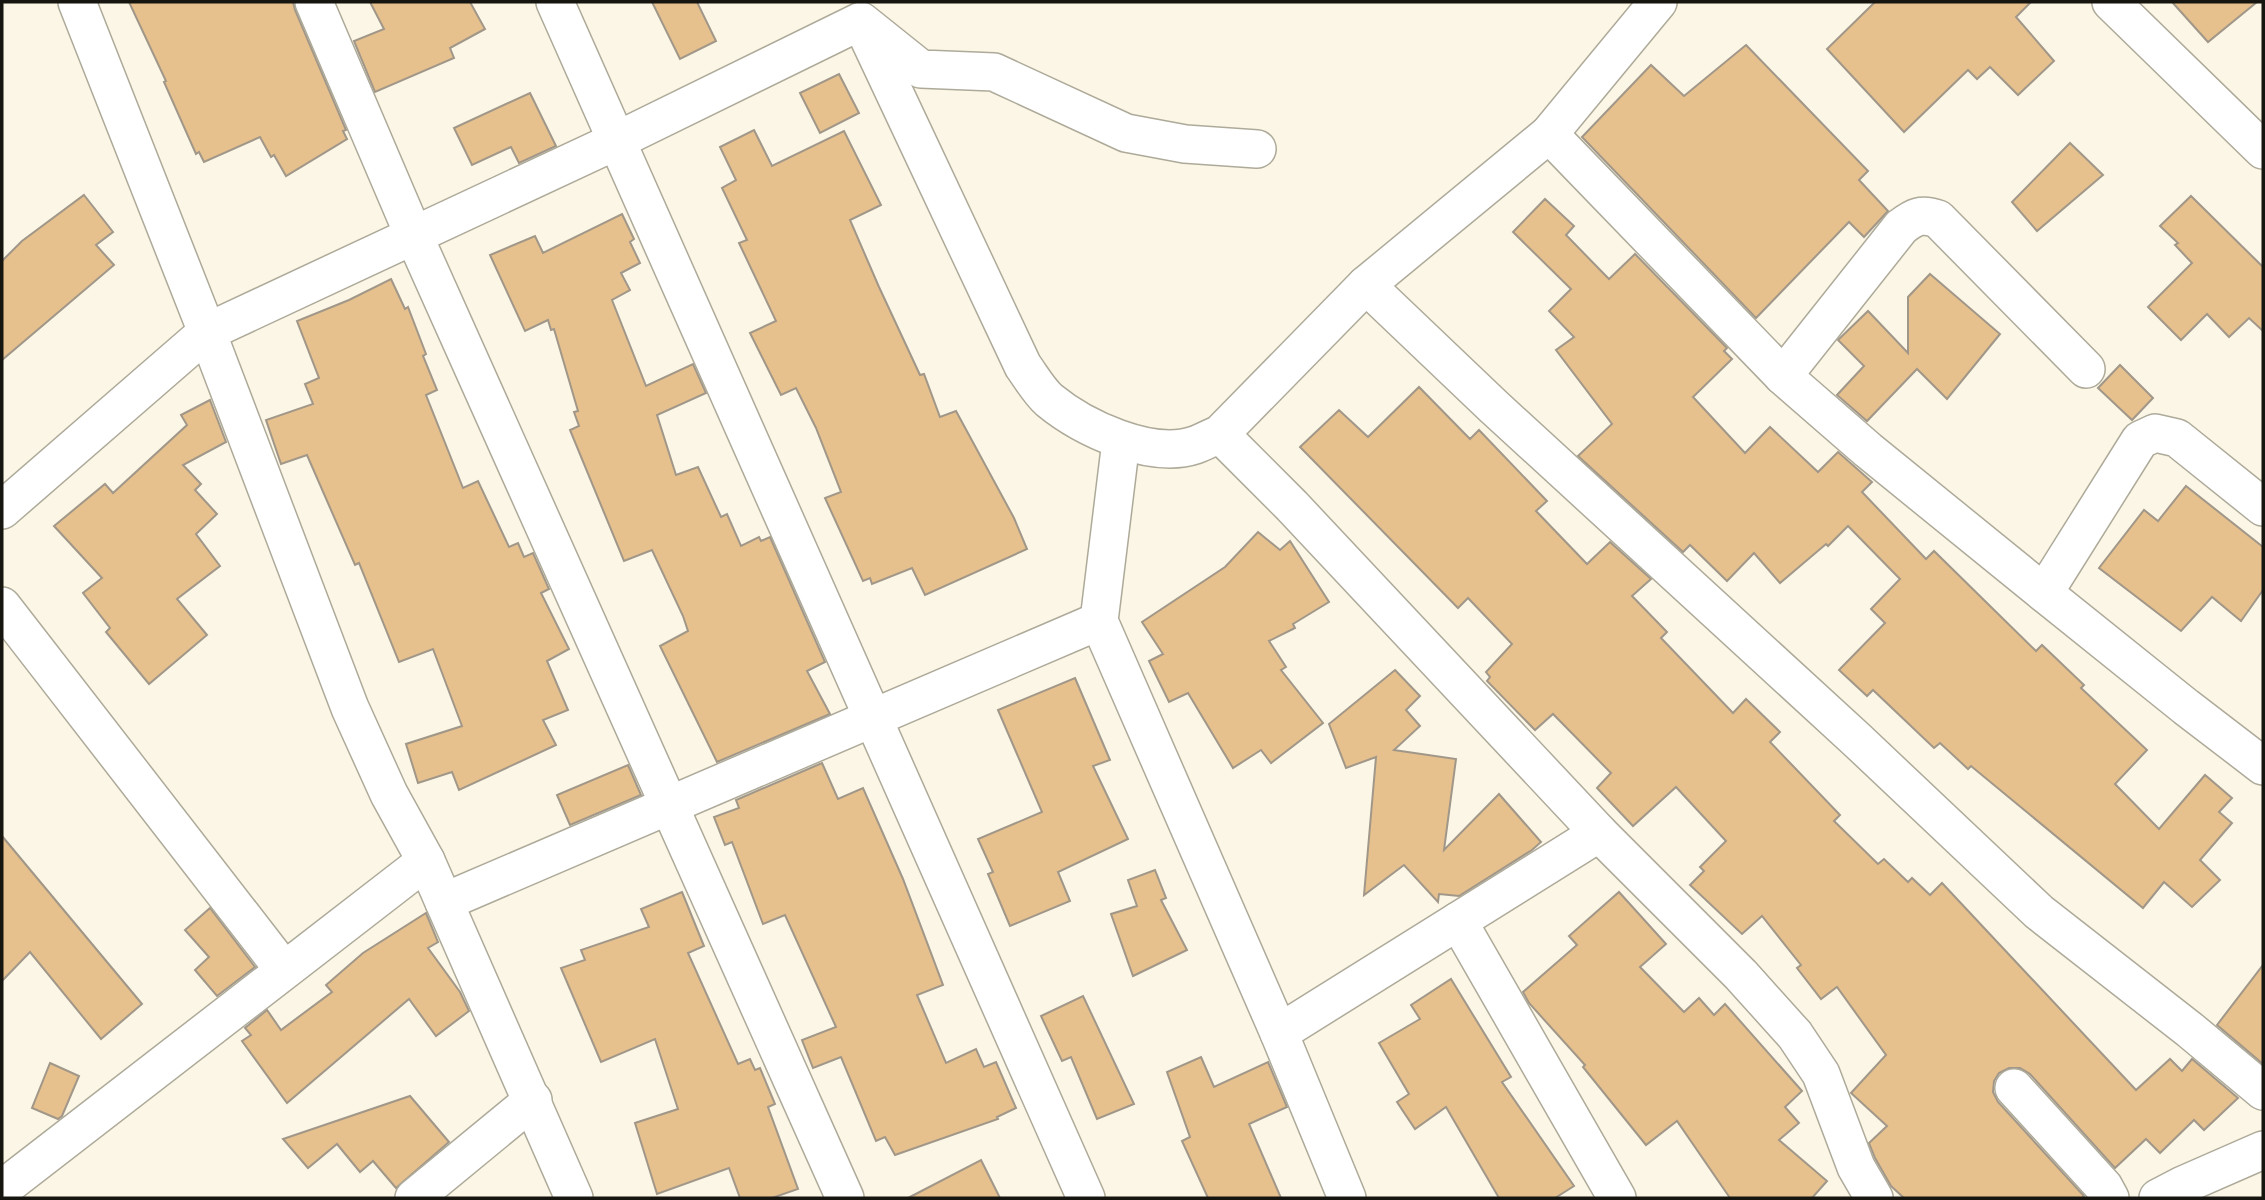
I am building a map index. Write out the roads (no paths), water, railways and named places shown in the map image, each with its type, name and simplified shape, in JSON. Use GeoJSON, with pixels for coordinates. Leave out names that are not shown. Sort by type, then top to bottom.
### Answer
{"type":"FeatureCollection","features":[{"type":"Feature","properties":{"kind":"street"},"geometry":{"type":"LineString","coordinates":[[77,2],[207,332],[350,708],[389,794],[426,861],[574,1198]]}},
{"type":"Feature","properties":{"kind":"street"},"geometry":{"type":"LineString","coordinates":[[314,2],[414,236],[845,1198]]}},
{"type":"Feature","properties":{"kind":"street"},"geometry":{"type":"LineString","coordinates":[[555,2],[1086,1198]]}},
{"type":"Feature","properties":{"kind":"street"},"geometry":{"type":"LineString","coordinates":[[856,12],[1023,366],[1047,399],[1084,424],[1121,441],[1160,448],[1193,446],[1220,434],[1366,285],[1549,134],[1658,2]]}},
{"type":"Feature","properties":{"kind":"street"},"geometry":{"type":"LineString","coordinates":[[2111,2],[2263,150]]}},
{"type":"Feature","properties":{"kind":"street"},"geometry":{"type":"LineString","coordinates":[[2,510],[207,332],[616,141],[856,12]]}},
{"type":"Feature","properties":{"kind":"street"},"geometry":{"type":"LineString","coordinates":[[856,12],[921,69],[995,72],[1126,133],[1185,144],[1256,149]]}},
{"type":"Feature","properties":{"kind":"street"},"geometry":{"type":"LineString","coordinates":[[1549,134],[1783,376],[1868,450],[2263,766]]}},
{"type":"Feature","properties":{"kind":"street"},"geometry":{"type":"LineString","coordinates":[[1783,376],[1900,227],[1914,217],[1925,214],[1938,219],[2086,369]]}},
{"type":"Feature","properties":{"kind":"street"},"geometry":{"type":"LineString","coordinates":[[1366,285],[2039,912],[2263,1091]]}},
{"type":"Feature","properties":{"kind":"street"},"geometry":{"type":"LineString","coordinates":[[2044,593],[2140,440],[2155,433],[2177,438],[2263,507]]}},
{"type":"Feature","properties":{"kind":"street"},"geometry":{"type":"LineString","coordinates":[[1220,434],[1292,506],[1599,833],[1741,975],[1795,1035],[1821,1074],[1856,1167],[1874,1198]]}},
{"type":"Feature","properties":{"kind":"street"},"geometry":{"type":"LineString","coordinates":[[1121,441],[1099,621],[1279,1033],[1347,1198]]}},
{"type":"Feature","properties":{"kind":"street"},"geometry":{"type":"LineString","coordinates":[[2,606],[284,970]]}},
{"type":"Feature","properties":{"kind":"street"},"geometry":{"type":"LineString","coordinates":[[444,902],[669,808],[1099,621]]}},
{"type":"Feature","properties":{"kind":"street"},"geometry":{"type":"LineString","coordinates":[[1279,1033],[1599,833]]}},
{"type":"Feature","properties":{"kind":"street"},"geometry":{"type":"LineString","coordinates":[[2,1189],[426,861]]}},
{"type":"Feature","properties":{"kind":"street"},"geometry":{"type":"LineString","coordinates":[[1458,921],[1616,1198]]}},
{"type":"Feature","properties":{"kind":"street"},"geometry":{"type":"LineString","coordinates":[[2014,1088],[2104,1187],[2110,1198]]}},
{"type":"Feature","properties":{"kind":"street"},"geometry":{"type":"LineString","coordinates":[[414,1198],[533,1100]]}},
{"type":"Feature","properties":{"kind":"street"},"geometry":{"type":"LineString","coordinates":[[2158,1198],[2263,1150]]}}]}
